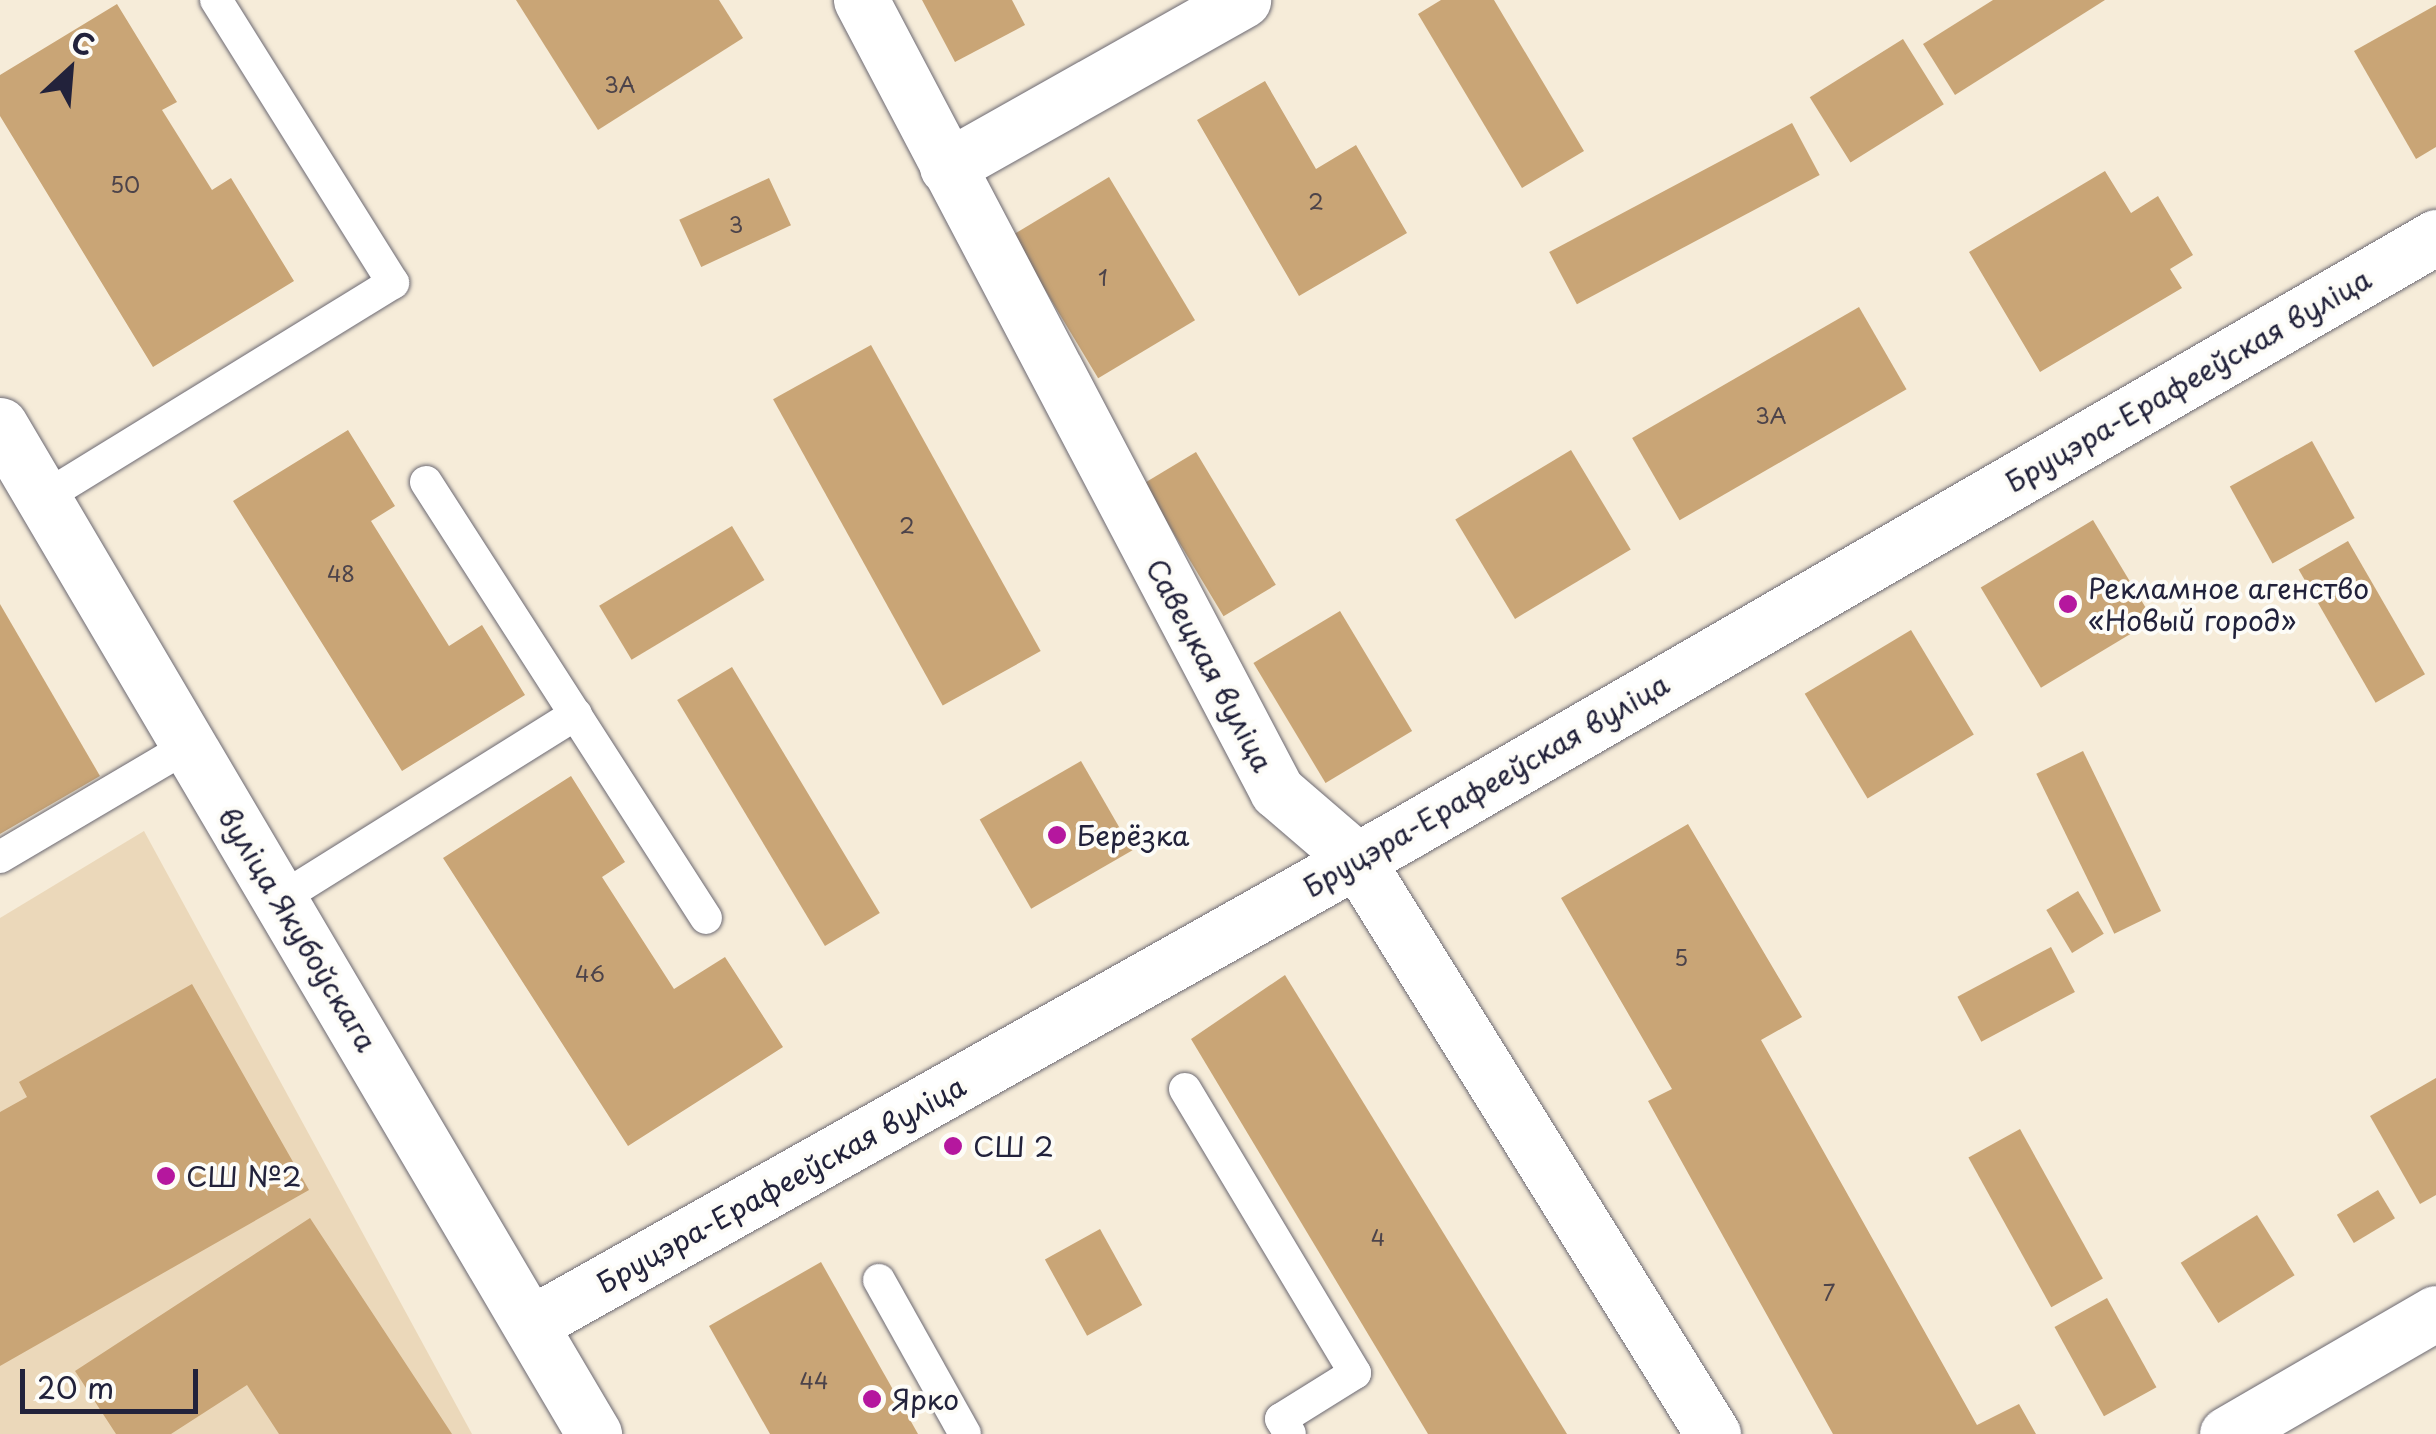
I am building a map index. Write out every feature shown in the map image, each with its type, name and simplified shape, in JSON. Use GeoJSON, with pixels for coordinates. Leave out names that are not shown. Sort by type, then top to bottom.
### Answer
{"type":"FeatureCollection","features":[{"type":"Feature","properties":{"kind":"main road","name":"Савецкая вуліца"},"geometry":{"type":"LineString","coordinates":[[861,0],[1277,791],[1356,860],[1713,1434]]}},
{"type":"Feature","properties":{"kind":"main road"},"geometry":{"type":"LineString","coordinates":[[947,166],[1243,0]]}},
{"type":"Feature","properties":{"kind":"main road","name":"Бруцэра-Ерафееўская вуліца"},"geometry":{"type":"LineString","coordinates":[[532,1324],[1356,860],[2436,237]]}},
{"type":"Feature","properties":{"kind":"main road","name":"вуліца Якубоўскага"},"geometry":{"type":"LineString","coordinates":[[0,425],[594,1434]]}},
{"type":"Feature","properties":{"kind":"main road"},"geometry":{"type":"LineString","coordinates":[[2227,1434],[2436,1312]]}},
{"type":"Feature","properties":{"kind":"lane"},"geometry":{"type":"LineString","coordinates":[[44,498],[392,284],[216,0]]}},
{"type":"Feature","properties":{"kind":"lane"},"geometry":{"type":"LineString","coordinates":[[426,482],[706,918]]}},
{"type":"Feature","properties":{"kind":"lane"},"geometry":{"type":"LineString","coordinates":[[280,899],[576,714]]}},
{"type":"Feature","properties":{"kind":"lane"},"geometry":{"type":"LineString","coordinates":[[0,857],[190,746]]}},
{"type":"Feature","properties":{"kind":"lane"},"geometry":{"type":"LineString","coordinates":[[1185,1089],[1354,1373],[1276,1429]]}},
{"type":"Feature","properties":{"kind":"lane"},"geometry":{"type":"LineString","coordinates":[[879,1280],[965,1434]]}},
{"type":"Feature","properties":{"kind":"shaded area","name":"СШ №2"},"geometry":{"type":"Polygon","coordinates":[[[144,831],[472,1434],[0,1434],[0,918],[144,831]]]}},
{"type":"Feature","properties":{"kind":"building"},"geometry":{"type":"Polygon","coordinates":[[[516,0],[719,0],[743,38],[598,130],[516,0]]]}},
{"type":"Feature","properties":{"kind":"building"},"geometry":{"type":"Polygon","coordinates":[[[922,0],[1012,0],[1025,25],[955,62],[922,0]]]}},
{"type":"Feature","properties":{"kind":"building"},"geometry":{"type":"Polygon","coordinates":[[[1441,0],[1494,0],[1584,151],[1522,188],[1418,14],[1441,0]]]}},
{"type":"Feature","properties":{"kind":"building"},"geometry":{"type":"Polygon","coordinates":[[[1993,0],[2105,0],[1955,95],[1923,44],[1993,0]]]}},
{"type":"Feature","properties":{"kind":"building"},"geometry":{"type":"Polygon","coordinates":[[[117,4],[177,102],[162,110],[212,190],[231,178],[294,281],[153,367],[0,116],[0,75],[117,4]]]}},
{"type":"Feature","properties":{"kind":"building"},"geometry":{"type":"Polygon","coordinates":[[[2436,5],[2436,147],[2416,159],[2354,51],[2436,5]]]}},
{"type":"Feature","properties":{"kind":"building"},"geometry":{"type":"Polygon","coordinates":[[[1903,39],[1944,104],[1851,163],[1810,97],[1903,39]]]}},
{"type":"Feature","properties":{"kind":"building"},"geometry":{"type":"Polygon","coordinates":[[[1265,81],[1316,169],[1356,145],[1407,233],[1299,296],[1197,120],[1265,81]]]}},
{"type":"Feature","properties":{"kind":"building"},"geometry":{"type":"Polygon","coordinates":[[[1792,123],[1820,175],[1577,304],[1549,252],[1792,123]]]}},
{"type":"Feature","properties":{"kind":"building"},"geometry":{"type":"Polygon","coordinates":[[[2105,171],[2131,213],[2158,196],[2193,255],[2170,269],[2182,288],[2040,372],[1969,252],[2105,171]]]}},
{"type":"Feature","properties":{"kind":"building"},"geometry":{"type":"Polygon","coordinates":[[[1109,177],[1195,320],[1098,378],[1012,235],[1109,177]]]}},
{"type":"Feature","properties":{"kind":"building"},"geometry":{"type":"Polygon","coordinates":[[[769,178],[791,225],[701,267],[679,220],[769,178]]]}},
{"type":"Feature","properties":{"kind":"building"},"geometry":{"type":"Polygon","coordinates":[[[1859,307],[1906,389],[1680,520],[1632,438],[1859,307]]]}},
{"type":"Feature","properties":{"kind":"building"},"geometry":{"type":"Polygon","coordinates":[[[871,345],[1041,651],[943,705],[773,399],[871,345]]]}},
{"type":"Feature","properties":{"kind":"building"},"geometry":{"type":"Polygon","coordinates":[[[348,430],[395,506],[371,521],[449,646],[482,625],[525,695],[402,771],[233,501],[348,430]]]}},
{"type":"Feature","properties":{"kind":"building"},"geometry":{"type":"Polygon","coordinates":[[[2312,441],[2355,518],[2272,564],[2230,487],[2312,441]]]}},
{"type":"Feature","properties":{"kind":"building"},"geometry":{"type":"Polygon","coordinates":[[[1571,450],[1631,549],[1515,619],[1455,520],[1571,450]]]}},
{"type":"Feature","properties":{"kind":"building"},"geometry":{"type":"Polygon","coordinates":[[[1196,452],[1276,585],[1224,616],[1144,483],[1196,452]]]}},
{"type":"Feature","properties":{"kind":"building","name":"Рекламное агенство «Новый город»"},"geometry":{"type":"Polygon","coordinates":[[[2093,520],[2153,620],[2041,688],[1981,587],[2093,520]]]}},
{"type":"Feature","properties":{"kind":"building"},"geometry":{"type":"Polygon","coordinates":[[[732,526],[764,580],[632,660],[599,606],[732,526]]]}},
{"type":"Feature","properties":{"kind":"building"},"geometry":{"type":"Polygon","coordinates":[[[2348,541],[2425,674],[2376,703],[2299,570],[2348,541]]]}},
{"type":"Feature","properties":{"kind":"building"},"geometry":{"type":"Polygon","coordinates":[[[0,604],[100,776],[0,834],[0,604]]]}},
{"type":"Feature","properties":{"kind":"building"},"geometry":{"type":"Polygon","coordinates":[[[1340,611],[1412,731],[1326,783],[1253,663],[1340,611]]]}},
{"type":"Feature","properties":{"kind":"building"},"geometry":{"type":"Polygon","coordinates":[[[1911,630],[1974,735],[1868,798],[1805,694],[1911,630]]]}},
{"type":"Feature","properties":{"kind":"building"},"geometry":{"type":"Polygon","coordinates":[[[732,667],[880,913],[825,946],[677,700],[732,667]]]}},
{"type":"Feature","properties":{"kind":"building"},"geometry":{"type":"Polygon","coordinates":[[[2083,751],[2161,911],[2114,934],[2036,774],[2083,751]]]}},
{"type":"Feature","properties":{"kind":"building","name":"Берёзка"},"geometry":{"type":"Polygon","coordinates":[[[1081,761],[1132,850],[1031,909],[980,820],[1081,761]]]}},
{"type":"Feature","properties":{"kind":"building"},"geometry":{"type":"Polygon","coordinates":[[[571,776],[625,862],[602,877],[674,989],[725,957],[783,1047],[628,1146],[443,858],[571,776]]]}},
{"type":"Feature","properties":{"kind":"building"},"geometry":{"type":"Polygon","coordinates":[[[1688,824],[1802,1017],[1761,1040],[1977,1425],[2019,1404],[2036,1434],[1833,1434],[1648,1101],[1672,1089],[1561,898],[1688,824]]]}},
{"type":"Feature","properties":{"kind":"building"},"geometry":{"type":"Polygon","coordinates":[[[2078,891],[2104,934],[2072,953],[2046,910],[2078,891]]]}},
{"type":"Feature","properties":{"kind":"building"},"geometry":{"type":"Polygon","coordinates":[[[2051,947],[2075,992],[1981,1042],[1957,997],[2051,947]]]}},
{"type":"Feature","properties":{"kind":"building"},"geometry":{"type":"Polygon","coordinates":[[[1285,975],[1567,1434],[1428,1434],[1191,1039],[1285,975]]]}},
{"type":"Feature","properties":{"kind":"building"},"geometry":{"type":"Polygon","coordinates":[[[192,984],[309,1190],[0,1366],[0,1112],[27,1097],[19,1082],[192,984]]]}},
{"type":"Feature","properties":{"kind":"building"},"geometry":{"type":"Polygon","coordinates":[[[2436,1078],[2436,1195],[2420,1204],[2370,1116],[2436,1078]]]}},
{"type":"Feature","properties":{"kind":"building"},"geometry":{"type":"Polygon","coordinates":[[[2020,1129],[2103,1279],[2051,1307],[1968,1158],[2020,1129]]]}},
{"type":"Feature","properties":{"kind":"building"},"geometry":{"type":"Polygon","coordinates":[[[2378,1190],[2395,1218],[2354,1243],[2337,1215],[2378,1190]]]}},
{"type":"Feature","properties":{"kind":"building"},"geometry":{"type":"Polygon","coordinates":[[[2257,1215],[2295,1275],[2218,1323],[2181,1263],[2257,1215]]]}},
{"type":"Feature","properties":{"kind":"building"},"geometry":{"type":"Polygon","coordinates":[[[310,1218],[452,1434],[279,1434],[247,1385],[171,1434],[116,1434],[75,1371],[310,1218]]]}},
{"type":"Feature","properties":{"kind":"building"},"geometry":{"type":"Polygon","coordinates":[[[1100,1229],[1142,1305],[1087,1336],[1045,1260],[1100,1229]]]}},
{"type":"Feature","properties":{"kind":"building"},"geometry":{"type":"Polygon","coordinates":[[[821,1262],[918,1434],[770,1434],[709,1326],[821,1262]]]}},
{"type":"Feature","properties":{"kind":"building"},"geometry":{"type":"Polygon","coordinates":[[[2107,1298],[2156,1387],[2104,1416],[2055,1327],[2107,1298]]]}},
{"type":"Feature","properties":{"kind":"place","name":"Рекламное агенство «Новый город»"},"geometry":{"type":"Point","coordinates":[2068,604]}},
{"type":"Feature","properties":{"kind":"place","name":"Берёзка"},"geometry":{"type":"Point","coordinates":[1057,835]}},
{"type":"Feature","properties":{"kind":"place","name":"СШ 2"},"geometry":{"type":"Point","coordinates":[953,1146]}},
{"type":"Feature","properties":{"kind":"place","name":"СШ №2"},"geometry":{"type":"Point","coordinates":[166,1176]}},
{"type":"Feature","properties":{"kind":"place","name":"Ярко"},"geometry":{"type":"Point","coordinates":[872,1399]}}]}
